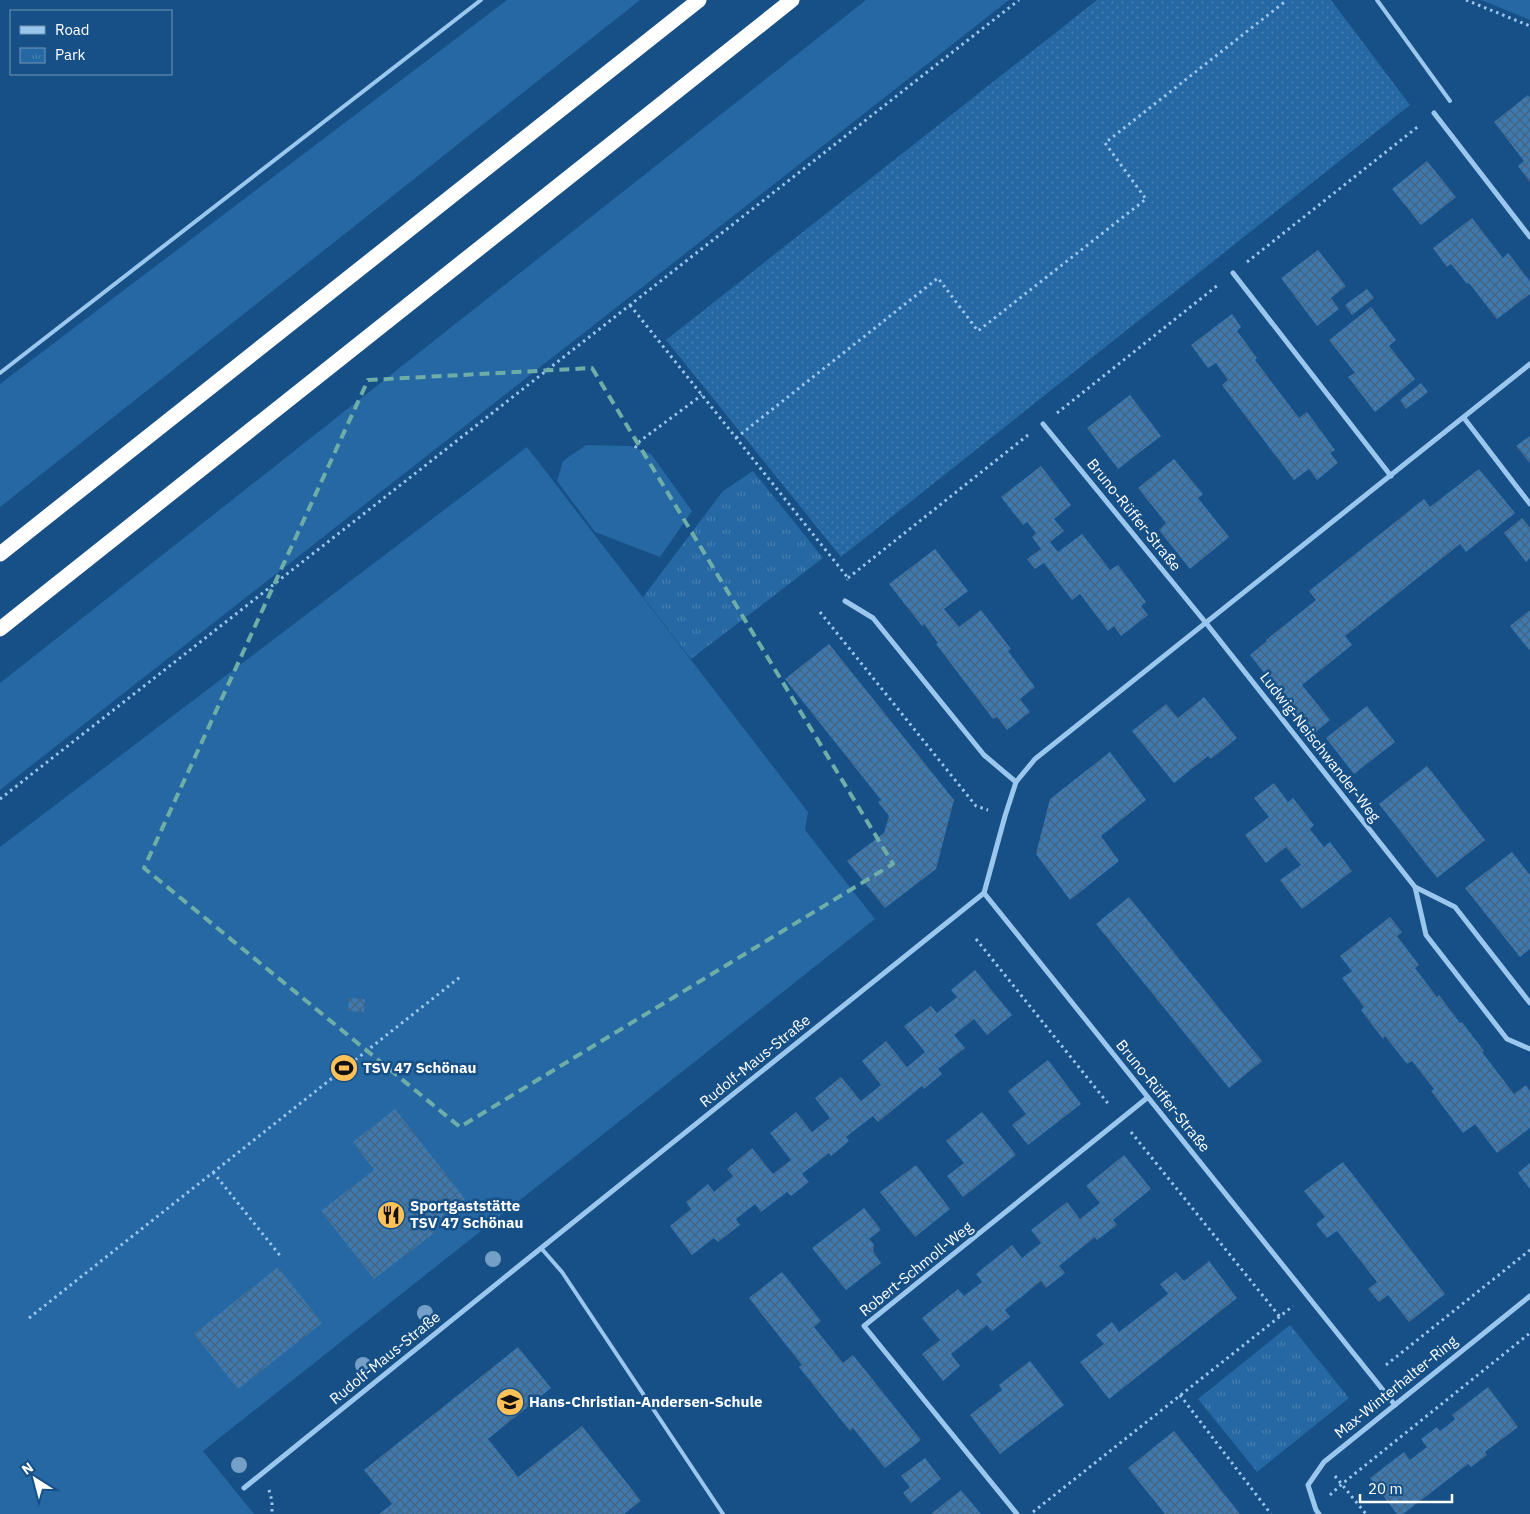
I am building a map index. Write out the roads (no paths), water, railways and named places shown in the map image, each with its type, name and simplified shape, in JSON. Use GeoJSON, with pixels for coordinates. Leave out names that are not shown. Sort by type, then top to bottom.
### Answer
{"type":"FeatureCollection","features":[{"type":"Feature","properties":{"kind":"highway"},"geometry":{"type":"LineString","coordinates":[[0,554],[699,0]]}},
{"type":"Feature","properties":{"kind":"highway"},"geometry":{"type":"LineString","coordinates":[[0,629],[792,0]]}},
{"type":"Feature","properties":{"kind":"street"},"geometry":{"type":"LineString","coordinates":[[1434,113],[1530,237]]}},
{"type":"Feature","properties":{"kind":"street"},"geometry":{"type":"LineString","coordinates":[[1233,273],[1391,476]]}},
{"type":"Feature","properties":{"kind":"street"},"geometry":{"type":"LineString","coordinates":[[984,893],[1016,782],[1035,759],[1530,364]]}},
{"type":"Feature","properties":{"kind":"street"},"geometry":{"type":"LineString","coordinates":[[1464,418],[1530,504]]}},
{"type":"Feature","properties":{"kind":"street","name":"Bruno-Rüffer-Straße"},"geometry":{"type":"LineString","coordinates":[[1043,424],[1206,623]]}},
{"type":"Feature","properties":{"kind":"street"},"geometry":{"type":"LineString","coordinates":[[845,601],[873,618],[984,755],[1016,782]]}},
{"type":"Feature","properties":{"kind":"street","name":"Ludwig-Neischwander-Weg"},"geometry":{"type":"LineString","coordinates":[[1206,623],[1415,887],[1455,907],[1530,1003]]}},
{"type":"Feature","properties":{"kind":"street","name":"Ludwig-Neischwander-Weg"},"geometry":{"type":"LineString","coordinates":[[1415,887],[1426,936],[1508,1039],[1530,1049]]}},
{"type":"Feature","properties":{"kind":"street","name":"Bruno-Rüffer-Straße"},"geometry":{"type":"LineString","coordinates":[[984,893],[1395,1405]]}},
{"type":"Feature","properties":{"kind":"street","name":"Rudolf-Maus-Straße"},"geometry":{"type":"LineString","coordinates":[[244,1488],[984,893]]}},
{"type":"Feature","properties":{"kind":"street","name":"Robert-Schmoll-Weg"},"geometry":{"type":"LineString","coordinates":[[1017,1514],[864,1326],[1147,1098]]}},
{"type":"Feature","properties":{"kind":"street","name":"Max-Winterhalter-Ring"},"geometry":{"type":"LineString","coordinates":[[1317,1512],[1308,1485],[1324,1462],[1530,1296]]}},
{"type":"Feature","properties":{"kind":"street"},"geometry":{"type":"LineString","coordinates":[[1311,1514],[1317,1512]]}},
{"type":"Feature","properties":{"kind":"lane"},"geometry":{"type":"LineString","coordinates":[[0,373],[481,0]]}},
{"type":"Feature","properties":{"kind":"lane"},"geometry":{"type":"LineString","coordinates":[[1377,0],[1450,101]]}},
{"type":"Feature","properties":{"kind":"lane"},"geometry":{"type":"LineString","coordinates":[[541,1248],[562,1272],[723,1514]]}},
{"type":"Feature","properties":{"kind":"place","name":"TSV 47 Schönau"},"geometry":{"type":"Point","coordinates":[344,1068]}},
{"type":"Feature","properties":{"kind":"place","name":"Sportgaststätte TSV 47 Schönau"},"geometry":{"type":"Point","coordinates":[391,1215]}},
{"type":"Feature","properties":{"kind":"place","name":"Hans-Christian-Andersen-Schule"},"geometry":{"type":"Point","coordinates":[510,1402]}}]}
